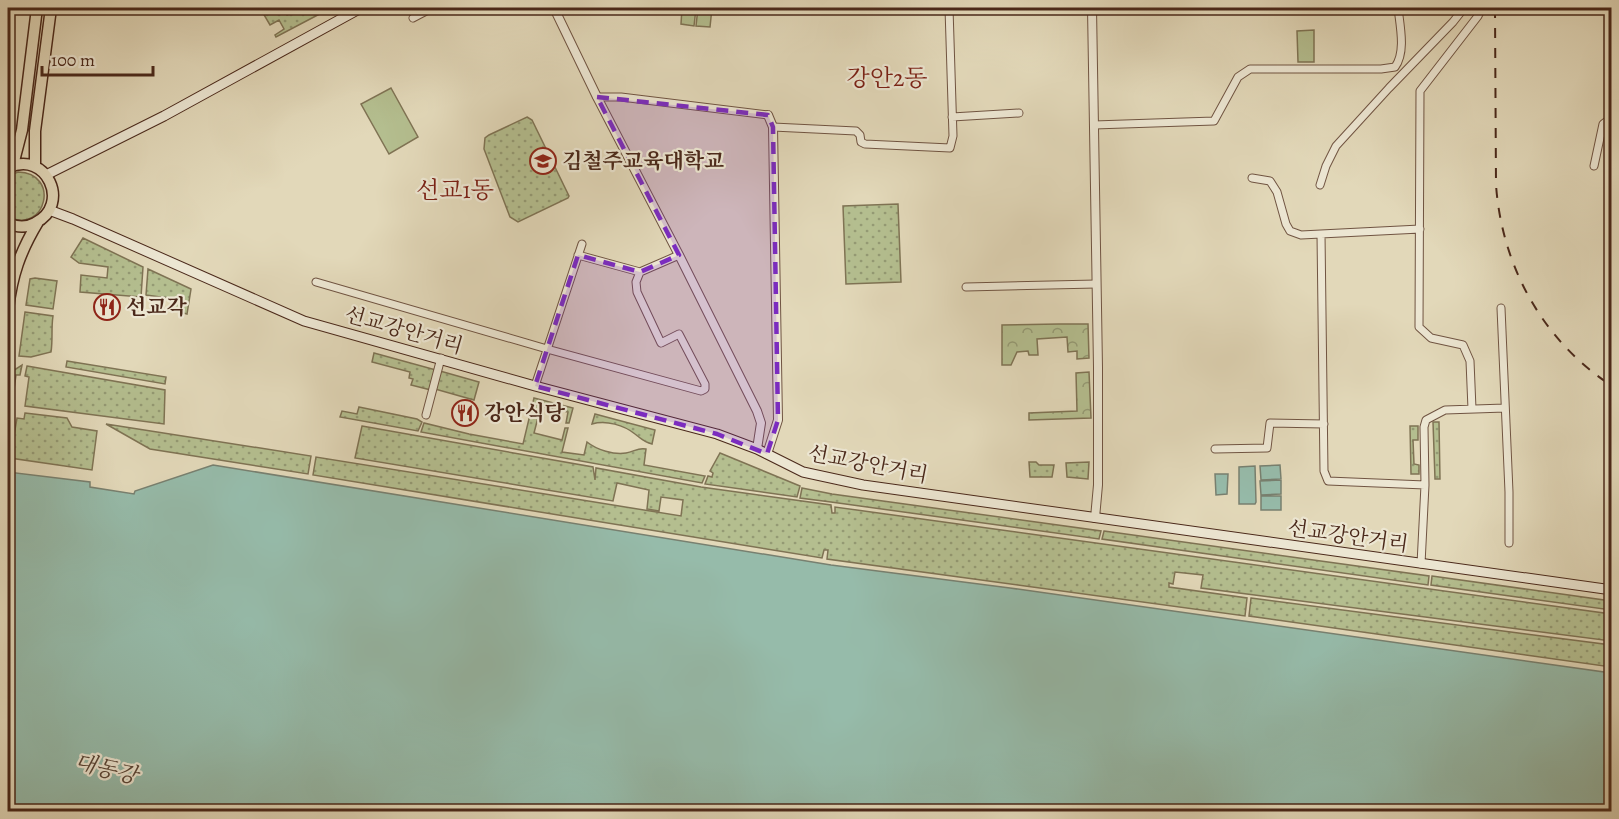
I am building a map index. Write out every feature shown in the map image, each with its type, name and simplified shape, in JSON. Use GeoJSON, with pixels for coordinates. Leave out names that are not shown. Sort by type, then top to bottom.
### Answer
{"type":"FeatureCollection","features":[{"type":"Feature","properties":{"kind":"main road"},"geometry":{"type":"LineString","coordinates":[[8,309],[12,279],[25,243],[38,222],[49,210],[53,192],[46,175],[35,166],[24,164],[10,166],[22,130],[37,8]]}},
{"type":"Feature","properties":{"kind":"main road"},"geometry":{"type":"LineString","coordinates":[[35,166],[35,131],[51,8]]}},
{"type":"Feature","properties":{"kind":"main road"},"geometry":{"type":"LineString","coordinates":[[46,175],[164,116],[361,8]]}},
{"type":"Feature","properties":{"kind":"main road","name":"선교강안거리"},"geometry":{"type":"LineString","coordinates":[[49,210],[304,321],[717,434],[757,449],[803,472],[836,480],[1095,518],[1611,590]]}},
{"type":"Feature","properties":{"kind":"main road"},"geometry":{"type":"LineString","coordinates":[[8,223],[21,226],[38,222]]}},
{"type":"Feature","properties":{"kind":"main road"},"geometry":{"type":"LineString","coordinates":[[8,242],[12,279]]}},
{"type":"Feature","properties":{"kind":"street"},"geometry":{"type":"LineString","coordinates":[[413,18],[432,8]]}},
{"type":"Feature","properties":{"kind":"street"},"geometry":{"type":"LineString","coordinates":[[554,8],[757,411],[761,423],[757,449]]}},
{"type":"Feature","properties":{"kind":"street"},"geometry":{"type":"LineString","coordinates":[[773,127],[856,131],[860,135],[861,142],[865,144],[944,148],[952,146],[949,8]]}},
{"type":"Feature","properties":{"kind":"street"},"geometry":{"type":"LineString","coordinates":[[1092,8],[1098,485],[1095,518]]}},
{"type":"Feature","properties":{"kind":"street"},"geometry":{"type":"LineString","coordinates":[[1094,124],[1214,121],[1238,77],[1250,69],[1381,69],[1395,67],[1400,61],[1401,52],[1398,8]]}},
{"type":"Feature","properties":{"kind":"street"},"geometry":{"type":"LineString","coordinates":[[1320,185],[1336,146],[1464,8]]}},
{"type":"Feature","properties":{"kind":"street"},"geometry":{"type":"LineString","coordinates":[[1472,409],[1470,361],[1463,345],[1431,338],[1419,327],[1420,91],[1482,8]]}},
{"type":"Feature","properties":{"kind":"street"},"geometry":{"type":"LineString","coordinates":[[597,97],[621,97],[768,115],[773,127],[778,420],[767,454]]}},
{"type":"Feature","properties":{"kind":"street"},"geometry":{"type":"LineString","coordinates":[[952,117],[1019,113]]}},
{"type":"Feature","properties":{"kind":"street"},"geometry":{"type":"LineString","coordinates":[[1594,166],[1604,124],[1611,117]]}},
{"type":"Feature","properties":{"kind":"street"},"geometry":{"type":"LineString","coordinates":[[1252,178],[1270,182],[1277,192],[1290,231],[1301,235],[1420,229]]}},
{"type":"Feature","properties":{"kind":"street"},"geometry":{"type":"LineString","coordinates":[[1320,234],[1324,471],[1328,481],[1425,485]]}},
{"type":"Feature","properties":{"kind":"street"},"geometry":{"type":"LineString","coordinates":[[535,386],[582,244]]}},
{"type":"Feature","properties":{"kind":"street"},"geometry":{"type":"LineString","coordinates":[[578,255],[640,272],[679,255]]}},
{"type":"Feature","properties":{"kind":"street"},"geometry":{"type":"LineString","coordinates":[[316,282],[547,350],[701,390],[705,389],[705,384],[679,334],[661,343],[637,292],[636,282],[640,272]]}},
{"type":"Feature","properties":{"kind":"street"},"geometry":{"type":"LineString","coordinates":[[966,287],[1096,284]]}},
{"type":"Feature","properties":{"kind":"street"},"geometry":{"type":"LineString","coordinates":[[1501,308],[1509,543]]}},
{"type":"Feature","properties":{"kind":"street"},"geometry":{"type":"LineString","coordinates":[[426,415],[441,358]]}},
{"type":"Feature","properties":{"kind":"street"},"geometry":{"type":"LineString","coordinates":[[1421,564],[1426,420],[1440,411],[1505,408]]}},
{"type":"Feature","properties":{"kind":"street"},"geometry":{"type":"LineString","coordinates":[[1215,449],[1268,448],[1270,423],[1324,424]]}},
{"type":"Feature","properties":{"kind":"highlighted area"},"geometry":{"type":"Polygon","coordinates":[[[597,97],[768,115],[773,127],[778,420],[767,454],[717,434],[535,386],[578,255],[640,272],[679,255],[597,97]]]}},
{"type":"Feature","properties":{"kind":"green space"},"geometry":{"type":"Polygon","coordinates":[[[260,8],[283,8],[287,15],[303,8],[331,8],[276,37],[275,35],[284,29],[279,20],[270,25],[260,8]]]}},
{"type":"Feature","properties":{"kind":"green space"},"geometry":{"type":"Polygon","coordinates":[[[682,8],[696,8],[694,26],[681,24],[682,8]]]}},
{"type":"Feature","properties":{"kind":"green space"},"geometry":{"type":"Polygon","coordinates":[[[698,8],[712,8],[710,27],[696,26],[698,8]]]}},
{"type":"Feature","properties":{"kind":"green space"},"geometry":{"type":"Polygon","coordinates":[[[1314,30],[1314,62],[1298,62],[1297,31],[1314,30]]]}},
{"type":"Feature","properties":{"kind":"green space"},"geometry":{"type":"Polygon","coordinates":[[[391,88],[418,137],[389,154],[361,104],[391,88]]]}},
{"type":"Feature","properties":{"kind":"green space"},"geometry":{"type":"Polygon","coordinates":[[[527,117],[532,120],[569,196],[518,222],[510,217],[484,149],[485,138],[489,135],[527,117]]]}},
{"type":"Feature","properties":{"kind":"green space"},"geometry":{"type":"Polygon","coordinates":[[[18,172],[31,175],[40,182],[44,191],[39,211],[32,218],[21,220],[8,217],[8,176],[18,172]]]}},
{"type":"Feature","properties":{"kind":"green space"},"geometry":{"type":"Polygon","coordinates":[[[898,204],[901,282],[846,284],[843,206],[898,204]]]}},
{"type":"Feature","properties":{"kind":"green space"},"geometry":{"type":"Polygon","coordinates":[[[83,238],[143,267],[141,297],[80,292],[81,275],[107,278],[108,267],[79,263],[71,257],[83,238]]]}},
{"type":"Feature","properties":{"kind":"green space"},"geometry":{"type":"Polygon","coordinates":[[[148,269],[191,289],[187,314],[173,310],[174,299],[146,295],[148,269]]]}},
{"type":"Feature","properties":{"kind":"green space"},"geometry":{"type":"Polygon","coordinates":[[[30,279],[57,281],[53,309],[26,305],[30,279]]]}},
{"type":"Feature","properties":{"kind":"green space"},"geometry":{"type":"Polygon","coordinates":[[[25,312],[53,316],[51,352],[31,357],[19,356],[25,312]]]}},
{"type":"Feature","properties":{"kind":"green space"},"geometry":{"type":"Polygon","coordinates":[[[1088,324],[1089,358],[1077,359],[1077,351],[1068,352],[1067,337],[1037,339],[1038,355],[1029,355],[1028,351],[1017,352],[1011,365],[1002,365],[1002,325],[1088,324]]]}},
{"type":"Feature","properties":{"kind":"green space"},"geometry":{"type":"Polygon","coordinates":[[[374,353],[436,370],[431,390],[411,385],[413,379],[409,378],[410,372],[372,362],[374,353]]]}},
{"type":"Feature","properties":{"kind":"green space"},"geometry":{"type":"Polygon","coordinates":[[[67,361],[166,377],[165,384],[66,367],[67,361]]]}},
{"type":"Feature","properties":{"kind":"green space"},"geometry":{"type":"Polygon","coordinates":[[[22,365],[20,375],[16,375],[12,404],[8,404],[8,374],[22,365]]]}},
{"type":"Feature","properties":{"kind":"green space"},"geometry":{"type":"Polygon","coordinates":[[[27,366],[165,390],[164,424],[25,406],[29,377],[25,376],[27,366]]]}},
{"type":"Feature","properties":{"kind":"green space"},"geometry":{"type":"Polygon","coordinates":[[[440,371],[479,382],[474,400],[435,389],[440,371]]]}},
{"type":"Feature","properties":{"kind":"green space"},"geometry":{"type":"Polygon","coordinates":[[[1089,372],[1091,418],[1029,420],[1029,413],[1077,411],[1076,373],[1089,372]]]}},
{"type":"Feature","properties":{"kind":"green space"},"geometry":{"type":"Polygon","coordinates":[[[534,398],[573,408],[569,423],[566,423],[568,412],[541,406],[534,433],[562,440],[565,428],[568,428],[562,452],[584,455],[587,442],[611,453],[646,449],[644,465],[705,476],[702,483],[421,432],[424,423],[523,444],[534,398]]]}},
{"type":"Feature","properties":{"kind":"green space"},"geometry":{"type":"Polygon","coordinates":[[[359,407],[422,422],[418,431],[340,417],[342,411],[357,414],[359,407]]]}},
{"type":"Feature","properties":{"kind":"green space"},"geometry":{"type":"Polygon","coordinates":[[[25,413],[67,418],[72,427],[97,431],[92,470],[10,458],[17,418],[24,419],[25,413]]]}},
{"type":"Feature","properties":{"kind":"green space"},"geometry":{"type":"Polygon","coordinates":[[[595,414],[655,430],[652,444],[620,426],[609,423],[592,424],[595,414]]]}},
{"type":"Feature","properties":{"kind":"green space"},"geometry":{"type":"Polygon","coordinates":[[[1433,422],[1439,422],[1440,479],[1435,479],[1433,422]]]}},
{"type":"Feature","properties":{"kind":"green space"},"geometry":{"type":"Polygon","coordinates":[[[106,424],[311,456],[308,474],[150,449],[106,424]]]}},
{"type":"Feature","properties":{"kind":"green space"},"geometry":{"type":"Polygon","coordinates":[[[362,426],[593,467],[595,480],[596,468],[701,487],[831,505],[832,513],[835,513],[835,507],[1611,614],[1611,641],[1201,588],[1203,575],[1175,572],[1173,584],[1169,583],[1169,587],[1247,598],[1245,616],[827,559],[828,550],[824,550],[822,558],[313,475],[316,457],[681,516],[683,500],[661,497],[659,511],[647,509],[649,490],[617,483],[613,501],[355,458],[362,426]]]}},
{"type":"Feature","properties":{"kind":"green space"},"geometry":{"type":"Polygon","coordinates":[[[1410,426],[1418,426],[1418,440],[1413,440],[1414,464],[1419,465],[1419,474],[1411,474],[1410,426]]]}},
{"type":"Feature","properties":{"kind":"green space"},"geometry":{"type":"Polygon","coordinates":[[[720,453],[800,486],[797,497],[705,484],[708,476],[712,477],[713,473],[710,471],[720,453]]]}},
{"type":"Feature","properties":{"kind":"green space"},"geometry":{"type":"Polygon","coordinates":[[[1029,462],[1054,465],[1052,477],[1030,477],[1029,462]]]}},
{"type":"Feature","properties":{"kind":"green space"},"geometry":{"type":"Polygon","coordinates":[[[1089,462],[1088,479],[1067,477],[1066,463],[1089,462]]]}},
{"type":"Feature","properties":{"kind":"green space"},"geometry":{"type":"Polygon","coordinates":[[[802,488],[1101,531],[1099,539],[800,498],[802,488]]]}},
{"type":"Feature","properties":{"kind":"green space"},"geometry":{"type":"Polygon","coordinates":[[[1104,531],[1429,576],[1428,585],[1102,539],[1104,531]]]}},
{"type":"Feature","properties":{"kind":"green space"},"geometry":{"type":"Polygon","coordinates":[[[1432,576],[1611,601],[1611,610],[1431,585],[1432,576]]]}},
{"type":"Feature","properties":{"kind":"green space"},"geometry":{"type":"Polygon","coordinates":[[[1251,598],[1611,645],[1611,667],[1249,616],[1251,598]]]}},
{"type":"Feature","properties":{"kind":"water","name":"대동강"},"geometry":{"type":"Polygon","coordinates":[[[213,465],[831,565],[1611,673],[1611,811],[8,811],[8,472],[90,482],[90,487],[134,494],[135,491],[213,465]]]}},
{"type":"Feature","properties":{"kind":"water"},"geometry":{"type":"Polygon","coordinates":[[[1280,465],[1281,479],[1261,480],[1260,466],[1280,465]]]}},
{"type":"Feature","properties":{"kind":"water"},"geometry":{"type":"Polygon","coordinates":[[[1255,466],[1256,502],[1255,504],[1239,504],[1239,467],[1255,466]]]}},
{"type":"Feature","properties":{"kind":"water"},"geometry":{"type":"Polygon","coordinates":[[[1215,474],[1228,474],[1227,494],[1216,495],[1215,474]]]}},
{"type":"Feature","properties":{"kind":"water"},"geometry":{"type":"Polygon","coordinates":[[[1281,480],[1281,494],[1261,495],[1260,481],[1281,480]]]}},
{"type":"Feature","properties":{"kind":"water"},"geometry":{"type":"Polygon","coordinates":[[[1261,496],[1281,496],[1281,510],[1261,510],[1261,496]]]}},
{"type":"Feature","properties":{"kind":"railway"},"geometry":{"type":"LineString","coordinates":[[1495,8],[1496,185],[1507,245],[1530,299],[1547,324],[1587,368],[1612,386]]}},
{"type":"Feature","properties":{"kind":"place","name":"김철주교육대학교"},"geometry":{"type":"Point","coordinates":[543,161]}},
{"type":"Feature","properties":{"kind":"place","name":"선교각"},"geometry":{"type":"Point","coordinates":[107,307]}},
{"type":"Feature","properties":{"kind":"place","name":"강안식당"},"geometry":{"type":"Point","coordinates":[465,413]}},
{"type":"Feature","properties":{"kind":"district","name":"강안2동"},"geometry":{"type":"Point","coordinates":[887,78]}},
{"type":"Feature","properties":{"kind":"district","name":"선교1동"},"geometry":{"type":"Point","coordinates":[455,190]}}]}
